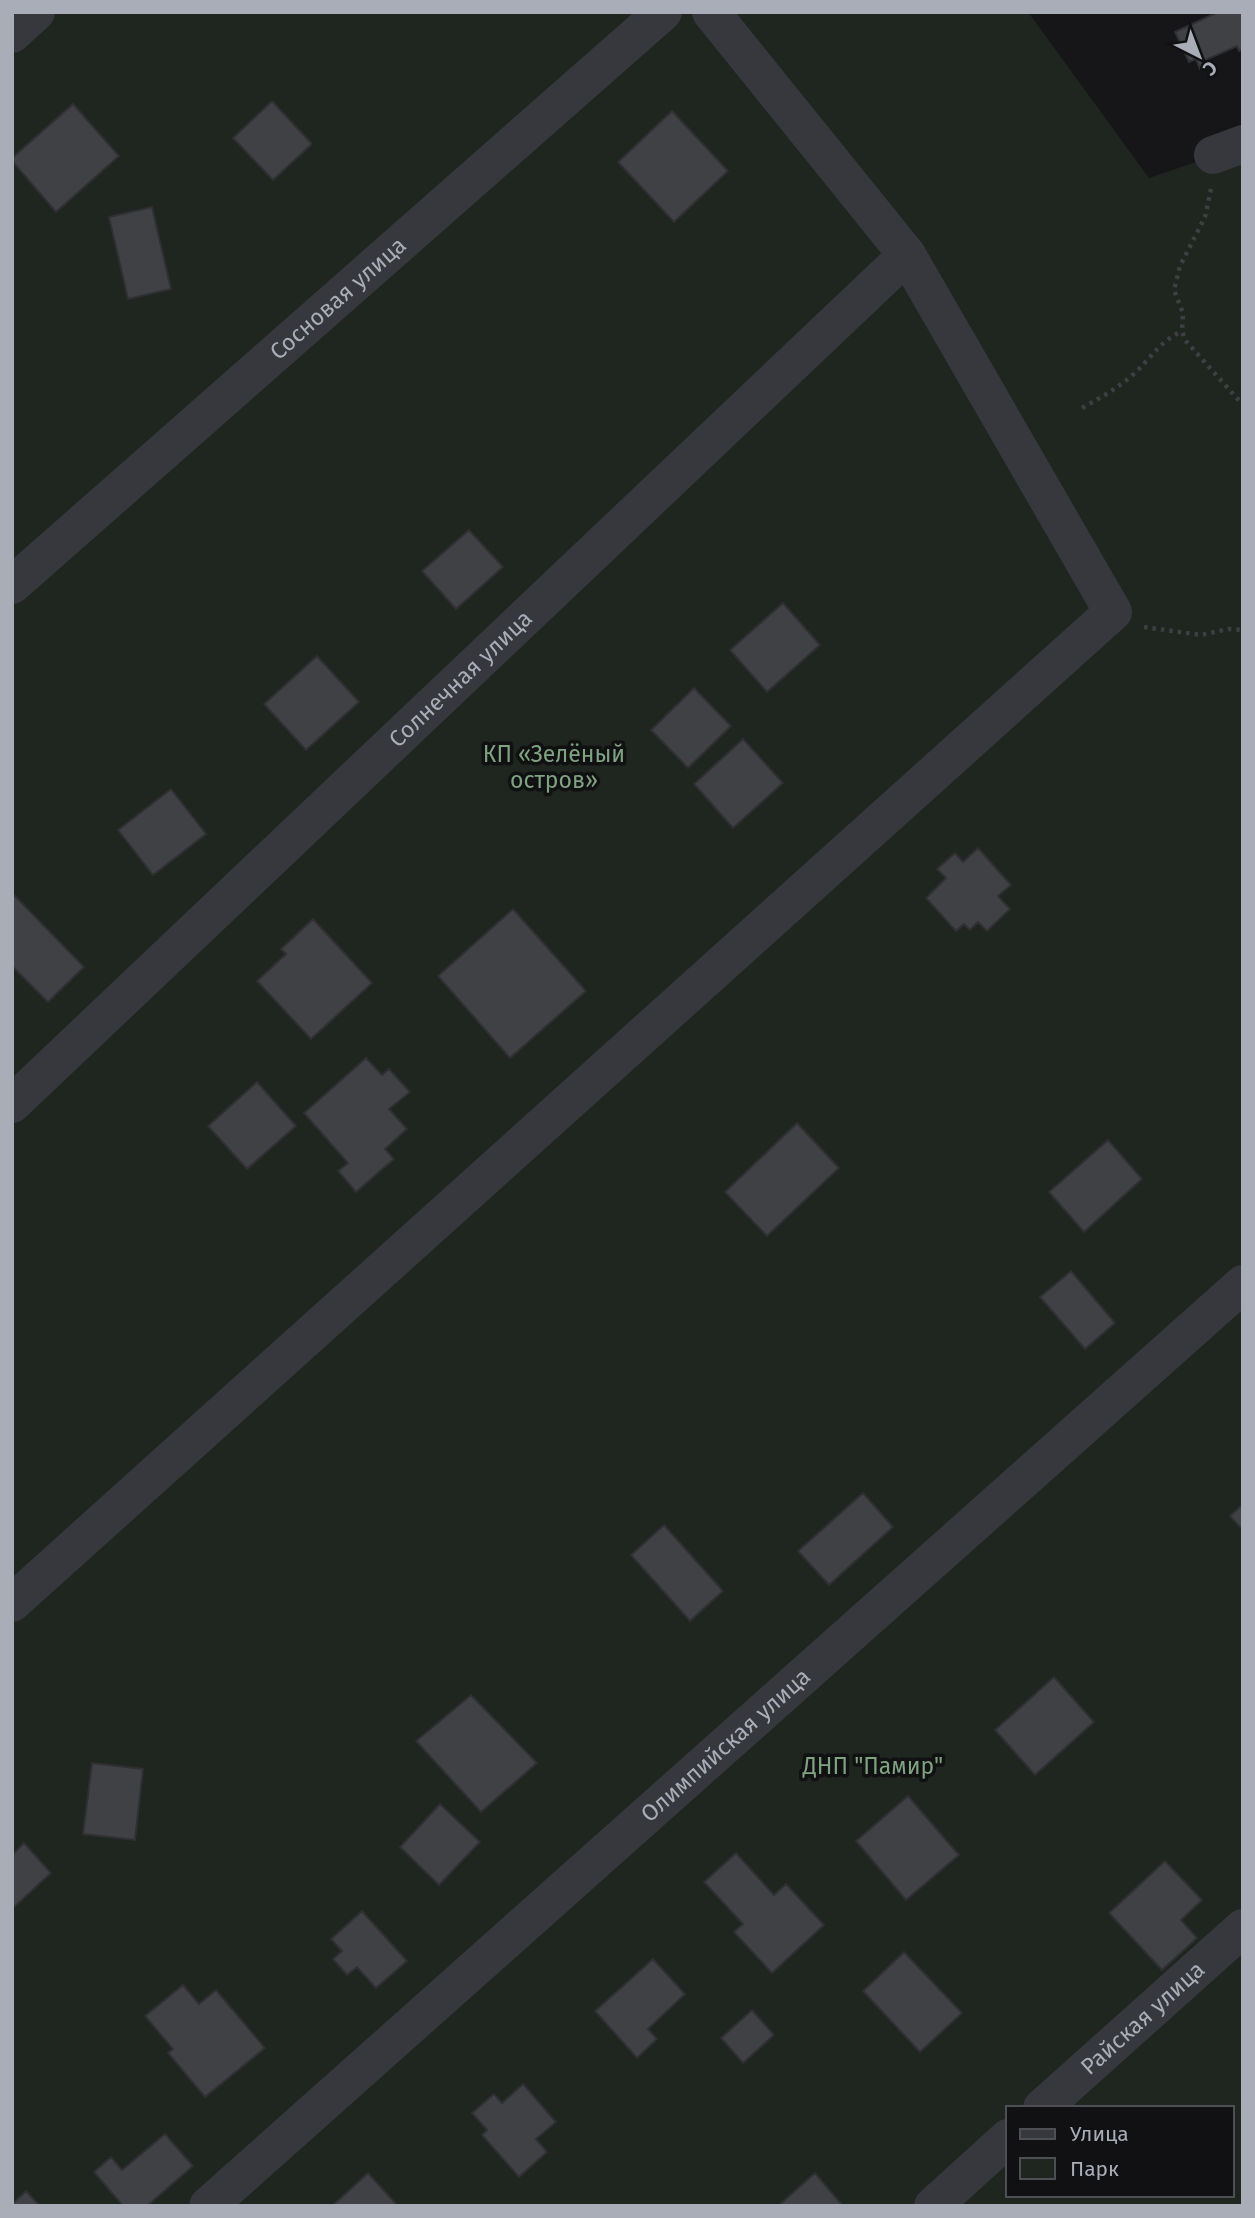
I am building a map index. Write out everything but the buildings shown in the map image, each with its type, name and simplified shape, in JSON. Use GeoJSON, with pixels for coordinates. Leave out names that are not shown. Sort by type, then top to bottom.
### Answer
{"type":"FeatureCollection","features":[{"type":"Feature","properties":{"kind":"street"},"geometry":{"type":"LineString","coordinates":[[12,34],[36,12]]}},
{"type":"Feature","properties":{"kind":"street","name":"Сосновая улица"},"geometry":{"type":"LineString","coordinates":[[12,585],[663,12]]}},
{"type":"Feature","properties":{"kind":"street"},"geometry":{"type":"LineString","coordinates":[[12,1603],[1113,612],[907,255],[711,12]]}},
{"type":"Feature","properties":{"kind":"street","name":"Солнечная улица"},"geometry":{"type":"LineString","coordinates":[[12,1104],[907,255]]}},
{"type":"Feature","properties":{"kind":"street","name":"Олимпийская улица"},"geometry":{"type":"LineString","coordinates":[[208,2206],[1243,1284]]}},
{"type":"Feature","properties":{"kind":"street","name":"Райская улица"},"geometry":{"type":"LineString","coordinates":[[1044,2106],[1243,1928]]}},
{"type":"Feature","properties":{"kind":"street"},"geometry":{"type":"LineString","coordinates":[[933,2206],[1006,2140]]}},
{"type":"Feature","properties":{"kind":"path"},"geometry":{"type":"LineString","coordinates":[[1228,150],[1213,180],[1205,217],[1180,266],[1174,289],[1183,313],[1182,331],[1185,340],[1243,405]]}},
{"type":"Feature","properties":{"kind":"path"},"geometry":{"type":"LineString","coordinates":[[1082,408],[1110,393],[1137,371],[1165,340],[1182,331]]}},
{"type":"Feature","properties":{"kind":"path"},"geometry":{"type":"LineString","coordinates":[[1111,608],[1127,621],[1139,626],[1201,635],[1228,629],[1243,629]]}},
{"type":"Feature","properties":{"kind":"green space"},"geometry":{"type":"Polygon","coordinates":[[[12,12],[1028,12],[1149,178],[1243,146],[1243,2206],[12,2206],[12,12]]]}},
{"type":"Feature","properties":{"kind":"park label","name":"КП «Зелёный остров»"},"geometry":{"type":"Point","coordinates":[554,767]}},
{"type":"Feature","properties":{"kind":"park label","name":"ДНП \"Памир\""},"geometry":{"type":"Point","coordinates":[873,1766]}}]}
